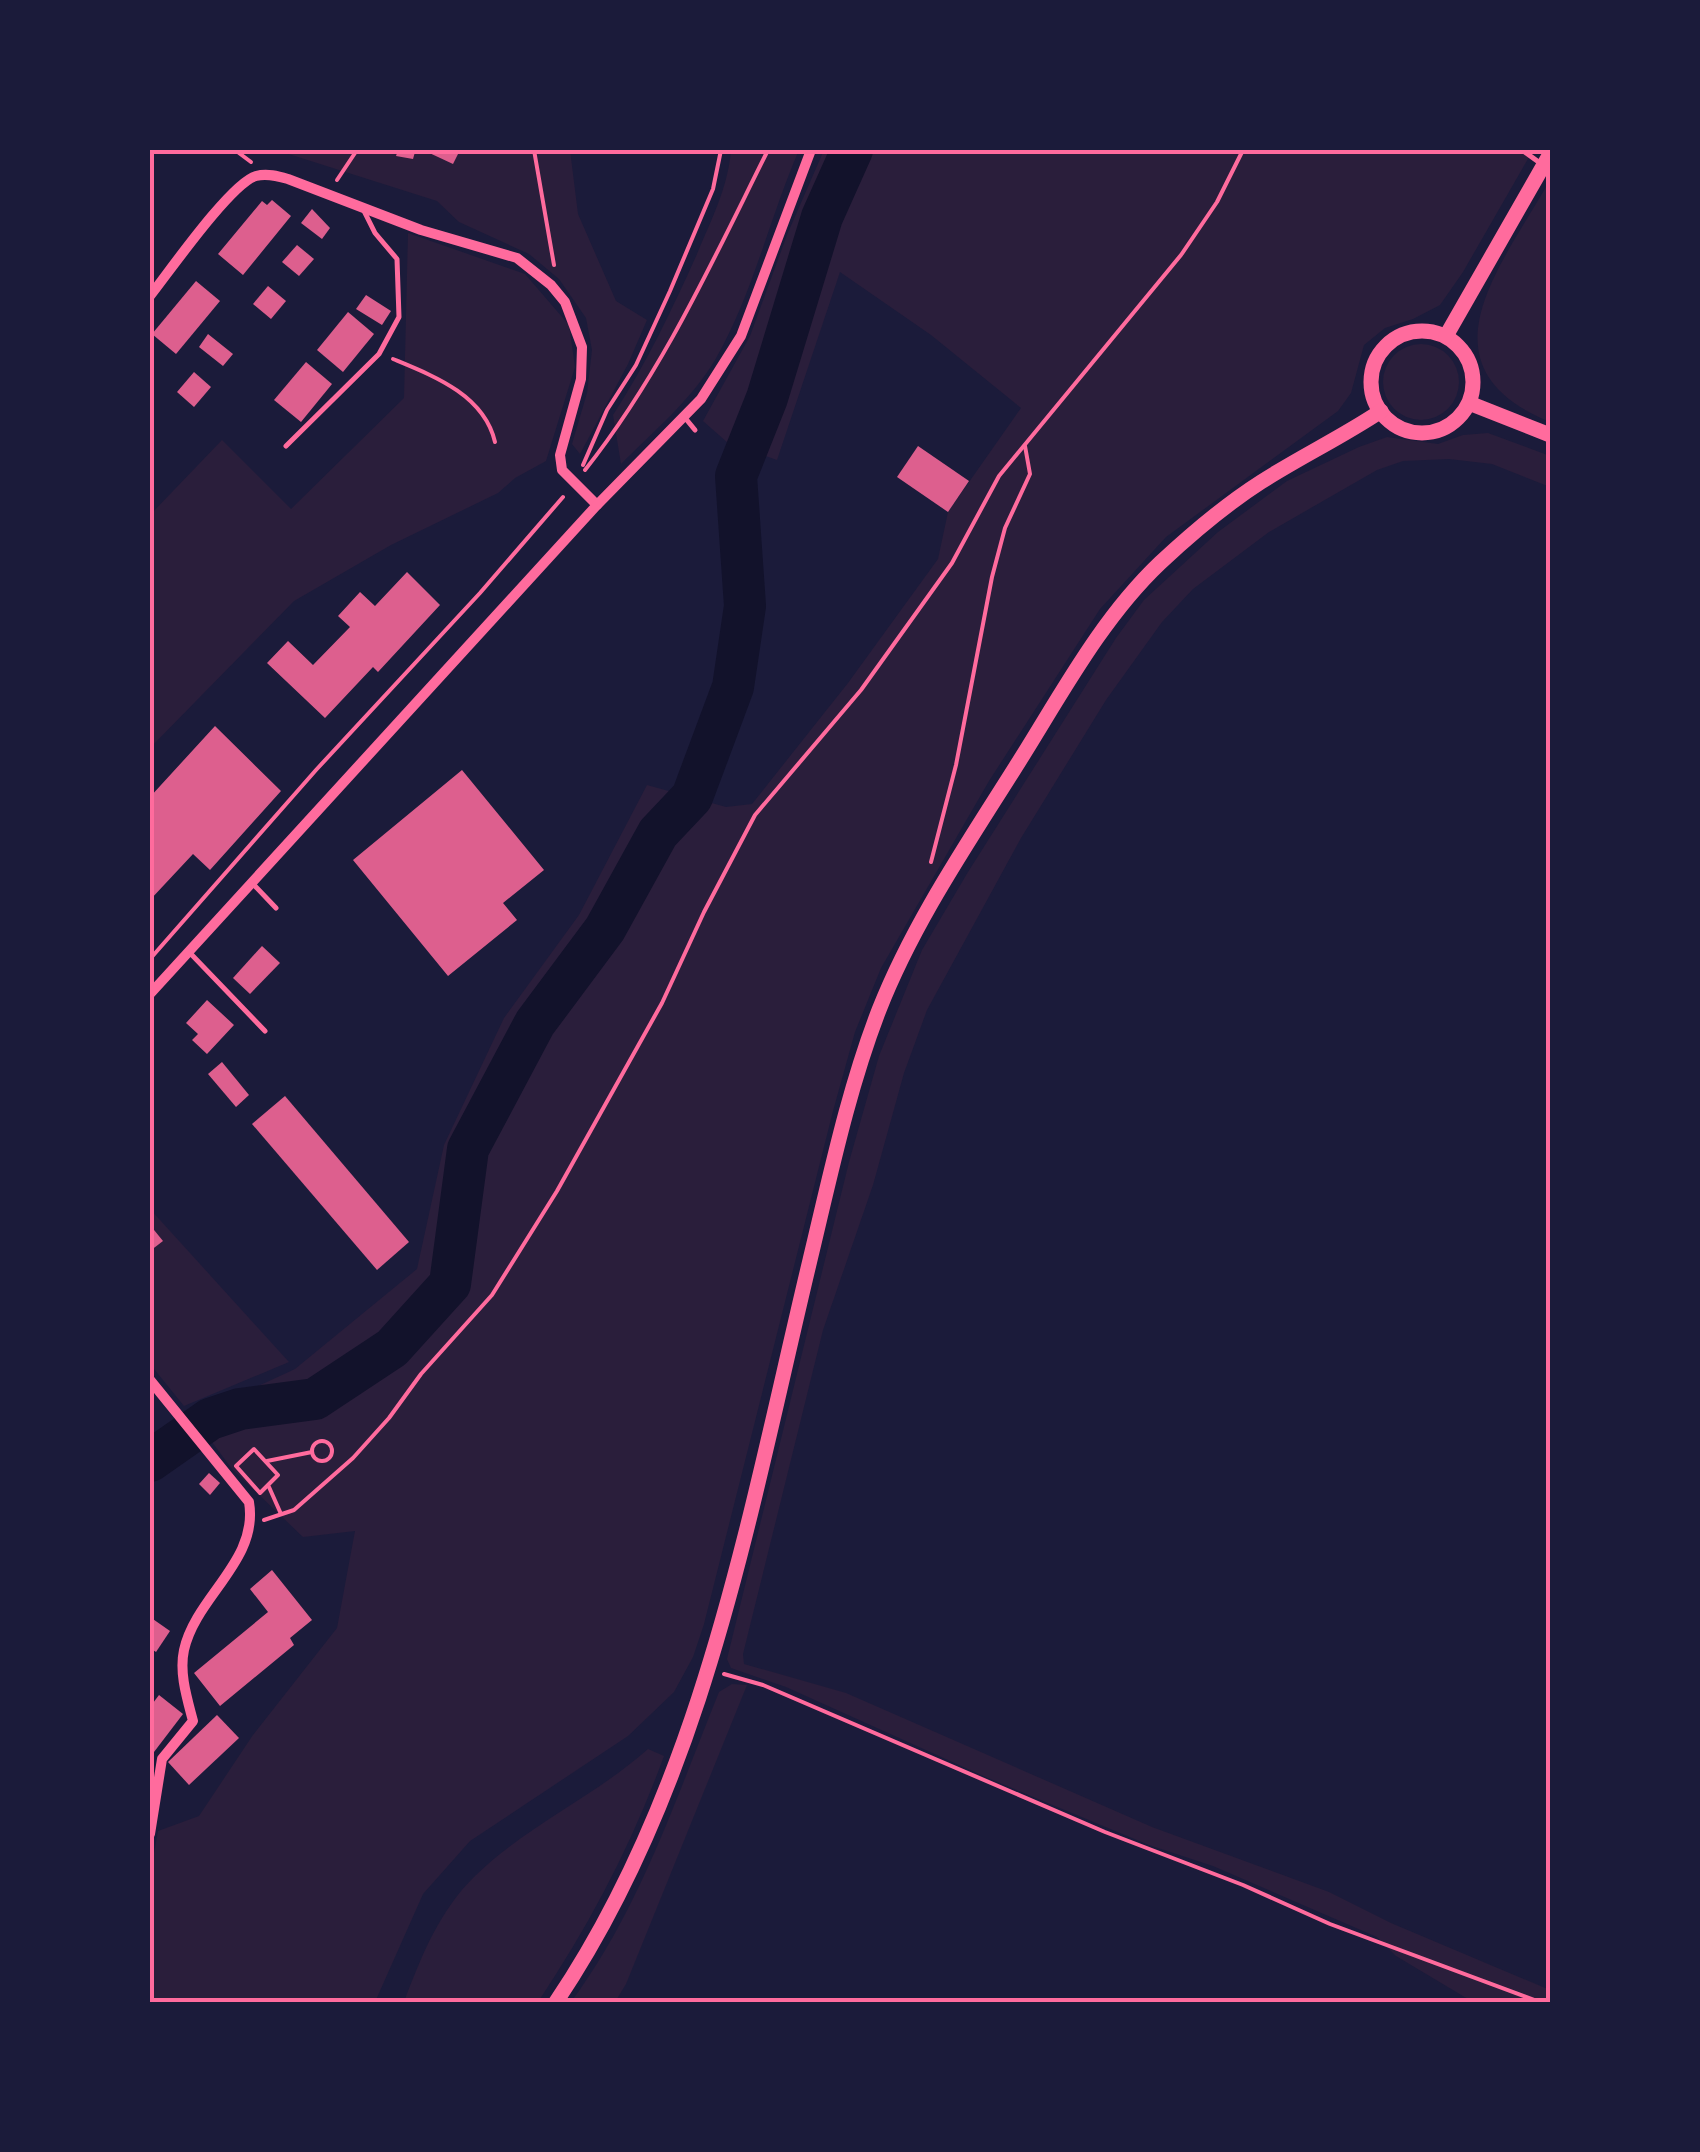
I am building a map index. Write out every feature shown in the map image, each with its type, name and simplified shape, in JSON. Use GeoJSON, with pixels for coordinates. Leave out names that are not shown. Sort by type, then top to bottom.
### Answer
{"type":"FeatureCollection","features":[{"type":"Feature","properties":{"kind":"main road"},"geometry":{"type":"LineString","coordinates":[[1446,336],[1547,160]]}},
{"type":"Feature","properties":{"kind":"main road"},"geometry":{"type":"LineString","coordinates":[[1422,330],[1446,336],[1464,352],[1472,370],[1469,403],[1453,422],[1431,432],[1400,428],[1380,411],[1372,392],[1372,377],[1383,349],[1411,332],[1422,330]]}},
{"type":"Feature","properties":{"kind":"main road"},"geometry":{"type":"LineString","coordinates":[[1469,403],[1550,435]]}},
{"type":"Feature","properties":{"kind":"main road"},"geometry":{"type":"LineString","coordinates":[[556,2002],[612,1912],[640,1854],[708,1670],[852,1093],[904,952],[1049,713],[1102,632],[1138,587],[1208,522],[1261,482],[1380,411]]}},
{"type":"Feature","properties":{"kind":"street"},"geometry":{"type":"LineString","coordinates":[[150,994],[597,505],[701,399],[741,336],[811,150]]}},
{"type":"Feature","properties":{"kind":"street"},"geometry":{"type":"LineString","coordinates":[[150,296],[231,196],[256,176],[288,178],[362,208],[516,258],[552,285],[565,302],[582,347],[581,379],[560,455],[562,470],[597,505]]}},
{"type":"Feature","properties":{"kind":"street"},"geometry":{"type":"LineString","coordinates":[[150,1380],[249,1502],[252,1522],[248,1540],[190,1633],[184,1651],[182,1671],[192,1720],[162,1759],[150,1834]]}},
{"type":"Feature","properties":{"kind":"lane"},"geometry":{"type":"LineString","coordinates":[[1522,150],[1547,160]]}},
{"type":"Feature","properties":{"kind":"lane"},"geometry":{"type":"LineString","coordinates":[[286,446],[380,354],[399,317],[397,259],[362,208]]}},
{"type":"Feature","properties":{"kind":"lane"},"geometry":{"type":"LineString","coordinates":[[684,416],[695,430]]}},
{"type":"Feature","properties":{"kind":"lane"},"geometry":{"type":"LineString","coordinates":[[252,882],[276,908]]}},
{"type":"Feature","properties":{"kind":"lane"},"geometry":{"type":"LineString","coordinates":[[188,952],[266,1031]]}},
{"type":"Feature","properties":{"kind":"path"},"geometry":{"type":"LineString","coordinates":[[328,194],[357,150]]}},
{"type":"Feature","properties":{"kind":"path"},"geometry":{"type":"LineString","coordinates":[[534,150],[555,260],[552,285]]}},
{"type":"Feature","properties":{"kind":"path"},"geometry":{"type":"LineString","coordinates":[[574,484],[607,410],[636,365],[670,291],[713,189],[721,150]]}},
{"type":"Feature","properties":{"kind":"path"},"geometry":{"type":"LineString","coordinates":[[150,959],[316,770],[480,593],[624,420],[650,380],[768,150]]}},
{"type":"Feature","properties":{"kind":"path"},"geometry":{"type":"LineString","coordinates":[[252,1522],[294,1510],[340,1470],[492,1295],[517,1260],[662,1003],[704,912],[756,816],[861,690],[952,564],[998,476],[1181,255],[1217,202],[1243,150]]}},
{"type":"Feature","properties":{"kind":"path"},"geometry":{"type":"LineString","coordinates":[[380,354],[445,380],[490,422],[495,442]]}},
{"type":"Feature","properties":{"kind":"path"},"geometry":{"type":"LineString","coordinates":[[930,866],[956,765],[992,576],[1005,528],[1030,474],[1024,445]]}},
{"type":"Feature","properties":{"kind":"path"},"geometry":{"type":"LineString","coordinates":[[312,1452],[315,1444],[325,1440],[332,1448],[330,1458]]}},
{"type":"Feature","properties":{"kind":"path"},"geometry":{"type":"LineString","coordinates":[[254,1449],[278,1476],[268,1485],[260,1493],[236,1466],[254,1449]]}},
{"type":"Feature","properties":{"kind":"path"},"geometry":{"type":"LineString","coordinates":[[312,1452],[321,1461],[330,1458]]}},
{"type":"Feature","properties":{"kind":"path"},"geometry":{"type":"LineString","coordinates":[[266,1461],[312,1452]]}},
{"type":"Feature","properties":{"kind":"path"},"geometry":{"type":"LineString","coordinates":[[330,1458],[340,1470]]}},
{"type":"Feature","properties":{"kind":"path"},"geometry":{"type":"LineString","coordinates":[[268,1485],[282,1514]]}},
{"type":"Feature","properties":{"kind":"path"},"geometry":{"type":"LineString","coordinates":[[708,1670],[763,1684],[1105,1832],[1244,1885],[1330,1924],[1540,2002]]}},
{"type":"Feature","properties":{"kind":"shaded area"},"geometry":{"type":"Polygon","coordinates":[[[276,150],[570,150],[578,214],[616,301],[647,320],[580,454],[572,444],[587,393],[592,350],[586,318],[559,279],[529,254],[459,222],[437,201],[276,150]]]}},
{"type":"Feature","properties":{"kind":"shaded area"},"geometry":{"type":"Polygon","coordinates":[[[731,150],[799,150],[740,309],[715,360],[684,402],[621,464],[613,415],[658,336],[697,254],[723,191],[731,150]]]}},
{"type":"Feature","properties":{"kind":"shaded area"},"geometry":{"type":"Polygon","coordinates":[[[824,150],[1533,150],[1440,305],[1385,328],[1364,345],[1351,393],[1338,411],[1166,537],[1100,609],[989,781],[881,968],[855,1032],[833,1111],[704,1624],[693,1657],[674,1692],[628,1736],[470,1841],[423,1894],[375,2002],[150,2002],[150,1875],[158,1831],[199,1816],[253,1735],[337,1628],[355,1531],[303,1537],[232,1469],[206,1434],[213,1432],[196,1415],[295,1369],[417,1269],[444,1145],[504,1018],[579,915],[647,785],[726,807],[752,804],[848,683],[938,559],[948,512],[1021,408],[931,335],[840,272],[777,460],[728,443],[703,421],[750,336],[824,150]]]}},
{"type":"Feature","properties":{"kind":"shaded area"},"geometry":{"type":"Polygon","coordinates":[[[1550,180],[1550,422],[1509,399],[1486,373],[1478,344],[1481,313],[1493,280],[1550,180]]]}},
{"type":"Feature","properties":{"kind":"shaded area"},"geometry":{"type":"Polygon","coordinates":[[[408,233],[525,274],[569,325],[575,367],[546,461],[515,478],[498,493],[391,545],[294,601],[150,748],[150,515],[222,440],[291,509],[404,398],[408,233]]]}},
{"type":"Feature","properties":{"kind":"shaded area"},"geometry":{"type":"Polygon","coordinates":[[[1421,344],[1448,355],[1459,382],[1448,409],[1421,420],[1394,409],[1383,382],[1394,355],[1421,344]]]}},
{"type":"Feature","properties":{"kind":"shaded area"},"geometry":{"type":"Polygon","coordinates":[[[1488,433],[1550,456],[1550,487],[1492,464],[1449,459],[1403,461],[1377,470],[1269,532],[1193,589],[1162,622],[1106,700],[1021,838],[927,1010],[904,1073],[873,1185],[823,1330],[743,1654],[744,1664],[846,1693],[1152,1827],[1329,1892],[1391,1923],[1550,1990],[1550,2002],[1473,2002],[1396,1956],[1377,1937],[1213,1866],[1149,1845],[988,1778],[786,1687],[731,1668],[727,1659],[849,1162],[879,1056],[922,950],[968,872],[1116,638],[1144,600],[1218,532],[1287,481],[1359,447],[1387,437],[1438,444],[1463,435],[1488,433]]]}},
{"type":"Feature","properties":{"kind":"shaded area"},"geometry":{"type":"Polygon","coordinates":[[[150,1209],[289,1362],[184,1406],[150,1364],[150,1209]]]}},
{"type":"Feature","properties":{"kind":"shaded area"},"geometry":{"type":"Polygon","coordinates":[[[732,1684],[747,1685],[626,1984],[615,2002],[571,2002],[637,1891],[719,1692],[732,1684]]]}},
{"type":"Feature","properties":{"kind":"shaded area"},"geometry":{"type":"Polygon","coordinates":[[[648,1749],[664,1756],[638,1821],[592,1913],[538,2002],[404,2002],[441,1919],[475,1876],[516,1842],[648,1749]]]}},
{"type":"Feature","properties":{"kind":"building"},"geometry":{"type":"Polygon","coordinates":[[[398,150],[415,152],[413,159],[396,156],[398,150]]]}},
{"type":"Feature","properties":{"kind":"building"},"geometry":{"type":"Polygon","coordinates":[[[423,150],[460,150],[453,164],[423,150]]]}},
{"type":"Feature","properties":{"kind":"building"},"geometry":{"type":"Polygon","coordinates":[[[272,200],[291,216],[243,275],[218,254],[262,201],[267,205],[272,200]]]}},
{"type":"Feature","properties":{"kind":"building"},"geometry":{"type":"Polygon","coordinates":[[[312,209],[330,228],[322,239],[301,223],[312,209]]]}},
{"type":"Feature","properties":{"kind":"building"},"geometry":{"type":"Polygon","coordinates":[[[297,245],[314,259],[299,276],[282,262],[297,245]]]}},
{"type":"Feature","properties":{"kind":"building"},"geometry":{"type":"Polygon","coordinates":[[[196,281],[220,301],[176,354],[152,334],[196,281]]]}},
{"type":"Feature","properties":{"kind":"building"},"geometry":{"type":"Polygon","coordinates":[[[268,286],[286,301],[271,319],[253,304],[268,286]]]}},
{"type":"Feature","properties":{"kind":"building"},"geometry":{"type":"Polygon","coordinates":[[[366,295],[391,311],[382,325],[356,309],[366,295]]]}},
{"type":"Feature","properties":{"kind":"building"},"geometry":{"type":"Polygon","coordinates":[[[348,312],[374,334],[343,372],[317,350],[348,312]]]}},
{"type":"Feature","properties":{"kind":"building"},"geometry":{"type":"Polygon","coordinates":[[[208,334],[233,354],[223,366],[199,347],[208,334]]]}},
{"type":"Feature","properties":{"kind":"building"},"geometry":{"type":"Polygon","coordinates":[[[306,362],[332,384],[301,422],[274,400],[306,362]]]}},
{"type":"Feature","properties":{"kind":"building"},"geometry":{"type":"Polygon","coordinates":[[[194,372],[211,387],[194,407],[177,392],[194,372]]]}},
{"type":"Feature","properties":{"kind":"building"},"geometry":{"type":"Polygon","coordinates":[[[918,446],[969,481],[948,512],[897,477],[918,446]]]}},
{"type":"Feature","properties":{"kind":"building"},"geometry":{"type":"Polygon","coordinates":[[[407,572],[440,605],[378,672],[373,667],[325,718],[267,663],[288,641],[313,665],[350,627],[338,616],[360,592],[375,606],[407,572]]]}},
{"type":"Feature","properties":{"kind":"building"},"geometry":{"type":"Polygon","coordinates":[[[215,726],[281,791],[210,870],[193,854],[150,900],[150,797],[215,726]]]}},
{"type":"Feature","properties":{"kind":"building"},"geometry":{"type":"Polygon","coordinates":[[[462,770],[544,870],[503,903],[517,920],[448,976],[353,860],[462,770]]]}},
{"type":"Feature","properties":{"kind":"building"},"geometry":{"type":"Polygon","coordinates":[[[262,946],[280,963],[250,994],[233,978],[262,946]]]}},
{"type":"Feature","properties":{"kind":"building"},"geometry":{"type":"Polygon","coordinates":[[[207,1000],[234,1025],[207,1054],[192,1040],[198,1034],[186,1023],[207,1000]]]}},
{"type":"Feature","properties":{"kind":"building"},"geometry":{"type":"Polygon","coordinates":[[[222,1062],[249,1095],[236,1107],[208,1074],[222,1062]]]}},
{"type":"Feature","properties":{"kind":"building"},"geometry":{"type":"Polygon","coordinates":[[[285,1096],[409,1242],[377,1270],[252,1124],[285,1096]]]}},
{"type":"Feature","properties":{"kind":"building"},"geometry":{"type":"Polygon","coordinates":[[[150,1225],[163,1241],[150,1251],[150,1225]]]}},
{"type":"Feature","properties":{"kind":"building"},"geometry":{"type":"Polygon","coordinates":[[[209,1473],[220,1483],[210,1495],[199,1484],[209,1473]]]}},
{"type":"Feature","properties":{"kind":"building"},"geometry":{"type":"Polygon","coordinates":[[[272,1570],[312,1620],[290,1638],[294,1645],[220,1706],[194,1673],[268,1612],[250,1589],[272,1570]]]}},
{"type":"Feature","properties":{"kind":"building"},"geometry":{"type":"Polygon","coordinates":[[[150,1617],[170,1631],[156,1652],[150,1648],[150,1617]]]}},
{"type":"Feature","properties":{"kind":"building"},"geometry":{"type":"Polygon","coordinates":[[[159,1695],[183,1714],[154,1752],[150,1749],[150,1707],[159,1695]]]}},
{"type":"Feature","properties":{"kind":"building"},"geometry":{"type":"Polygon","coordinates":[[[217,1715],[239,1738],[189,1785],[168,1762],[217,1715]]]}},
{"type":"Feature","properties":{"kind":"waterway"},"geometry":{"type":"LineString","coordinates":[[150,1461],[210,1419],[240,1409],[315,1399],[392,1348],[450,1284],[468,1149],[535,1023],[605,929],[658,833],[692,797],[733,687],[745,606],[736,476],[767,398],[822,217],[852,150]]}}]}
